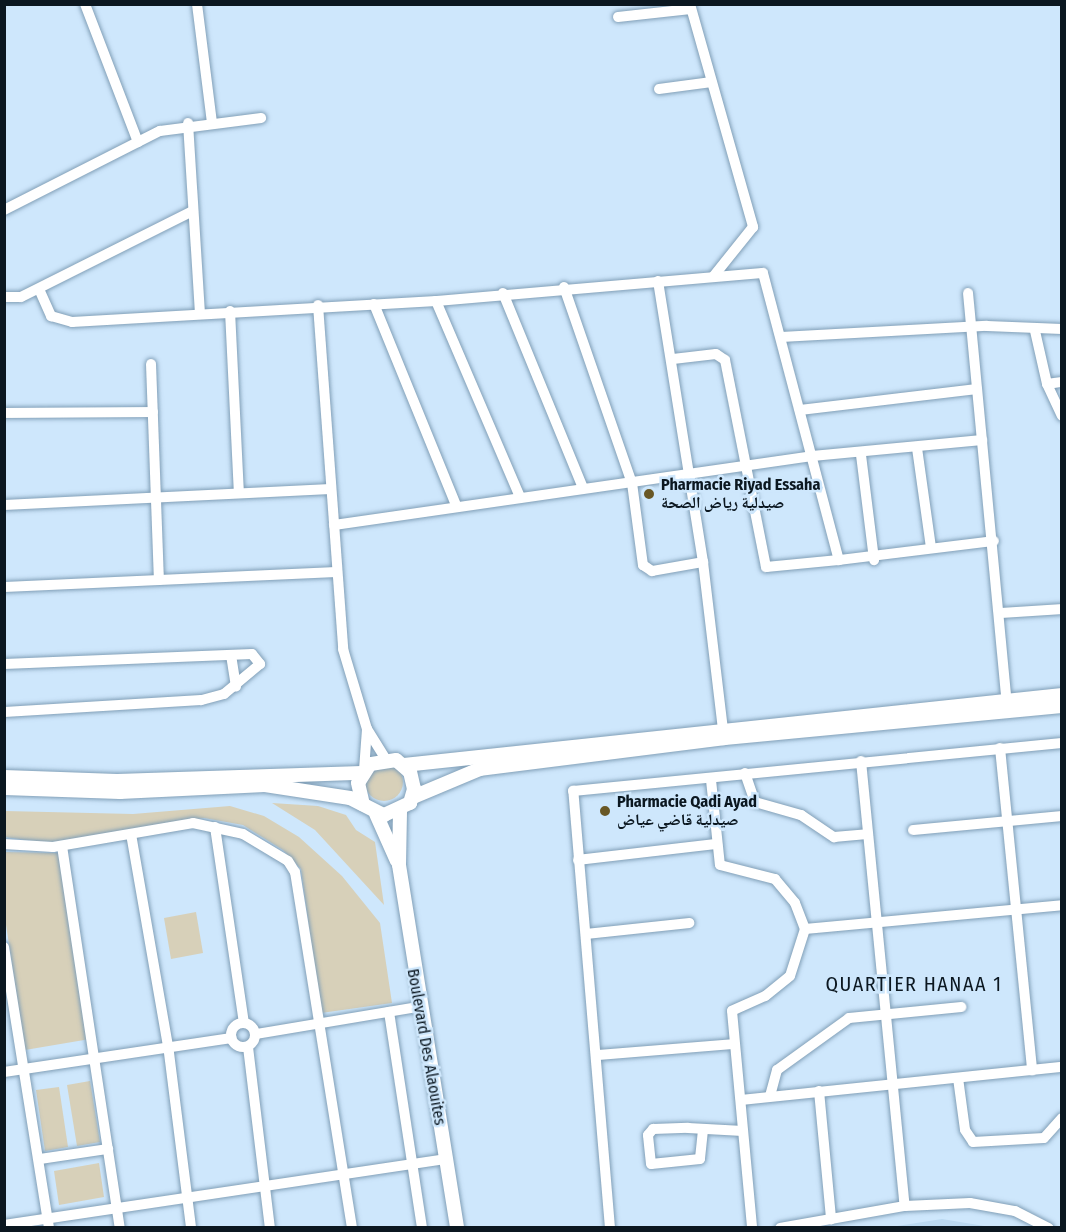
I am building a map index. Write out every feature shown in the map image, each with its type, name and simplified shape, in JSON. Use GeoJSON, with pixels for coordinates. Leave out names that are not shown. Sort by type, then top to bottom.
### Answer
{"type":"FeatureCollection","features":[{"type":"Feature","properties":{"kind":"main road"},"geometry":{"type":"LineString","coordinates":[[1007,706],[1062,695]]}},
{"type":"Feature","properties":{"kind":"main road"},"geometry":{"type":"LineString","coordinates":[[4,777],[117,781],[363,771],[386,759],[404,765],[1007,706],[1062,706]]}},
{"type":"Feature","properties":{"kind":"main road"},"geometry":{"type":"LineString","coordinates":[[399,865],[400,812],[412,797],[480,769],[723,733]]}},
{"type":"Feature","properties":{"kind":"main road"},"geometry":{"type":"LineString","coordinates":[[404,765],[414,780],[412,797]]}},
{"type":"Feature","properties":{"kind":"main road"},"geometry":{"type":"LineString","coordinates":[[363,771],[363,804]]}},
{"type":"Feature","properties":{"kind":"main road"},"geometry":{"type":"LineString","coordinates":[[4,788],[120,792],[265,785],[363,804],[375,813],[399,865]]}},
{"type":"Feature","properties":{"kind":"main road"},"geometry":{"type":"LineString","coordinates":[[375,813],[400,812]]}},
{"type":"Feature","properties":{"kind":"main road","name":"Boulevard Des Alaouites"},"geometry":{"type":"LineString","coordinates":[[399,865],[418,1008],[457,1227]]}},
{"type":"Feature","properties":{"kind":"street"},"geometry":{"type":"LineString","coordinates":[[85,4],[138,142]]}},
{"type":"Feature","properties":{"kind":"street"},"geometry":{"type":"LineString","coordinates":[[197,4],[212,122]]}},
{"type":"Feature","properties":{"kind":"street"},"geometry":{"type":"LineString","coordinates":[[618,17],[691,7],[753,226],[713,277]]}},
{"type":"Feature","properties":{"kind":"street"},"geometry":{"type":"LineString","coordinates":[[659,89],[712,82]]}},
{"type":"Feature","properties":{"kind":"street"},"geometry":{"type":"LineString","coordinates":[[4,210],[138,142],[188,123],[261,118]]}},
{"type":"Feature","properties":{"kind":"street"},"geometry":{"type":"LineString","coordinates":[[188,123],[200,314]]}},
{"type":"Feature","properties":{"kind":"street"},"geometry":{"type":"LineString","coordinates":[[4,297],[11,300],[39,289],[194,211]]}},
{"type":"Feature","properties":{"kind":"street"},"geometry":{"type":"LineString","coordinates":[[39,289],[51,316],[62,322],[318,305],[435,302],[564,287],[763,273],[839,560]]}},
{"type":"Feature","properties":{"kind":"street"},"geometry":{"type":"LineString","coordinates":[[658,281],[673,359],[703,562],[723,733]]}},
{"type":"Feature","properties":{"kind":"street"},"geometry":{"type":"LineString","coordinates":[[564,287],[632,483],[646,569],[703,562]]}},
{"type":"Feature","properties":{"kind":"street"},"geometry":{"type":"LineString","coordinates":[[968,293],[975,389],[1002,613],[1007,706]]}},
{"type":"Feature","properties":{"kind":"street"},"geometry":{"type":"LineString","coordinates":[[503,294],[583,488]]}},
{"type":"Feature","properties":{"kind":"street"},"geometry":{"type":"LineString","coordinates":[[435,302],[520,498]]}},
{"type":"Feature","properties":{"kind":"street"},"geometry":{"type":"LineString","coordinates":[[374,304],[457,507]]}},
{"type":"Feature","properties":{"kind":"street"},"geometry":{"type":"LineString","coordinates":[[318,305],[344,658],[367,729],[386,759]]}},
{"type":"Feature","properties":{"kind":"street"},"geometry":{"type":"LineString","coordinates":[[230,311],[239,493]]}},
{"type":"Feature","properties":{"kind":"street"},"geometry":{"type":"LineString","coordinates":[[781,337],[971,326],[1035,331],[1062,329]]}},
{"type":"Feature","properties":{"kind":"street"},"geometry":{"type":"LineString","coordinates":[[1035,331],[1047,384],[1062,416]]}},
{"type":"Feature","properties":{"kind":"street"},"geometry":{"type":"LineString","coordinates":[[673,359],[716,354],[725,360],[748,466],[766,567],[839,560],[874,560],[931,547],[994,541]]}},
{"type":"Feature","properties":{"kind":"street"},"geometry":{"type":"LineString","coordinates":[[151,364],[159,580]]}},
{"type":"Feature","properties":{"kind":"street"},"geometry":{"type":"LineString","coordinates":[[1047,384],[1062,382]]}},
{"type":"Feature","properties":{"kind":"street"},"geometry":{"type":"LineString","coordinates":[[800,410],[975,389]]}},
{"type":"Feature","properties":{"kind":"street"},"geometry":{"type":"LineString","coordinates":[[4,414],[153,412]]}},
{"type":"Feature","properties":{"kind":"street"},"geometry":{"type":"LineString","coordinates":[[334,525],[812,456],[861,454],[982,440]]}},
{"type":"Feature","properties":{"kind":"street"},"geometry":{"type":"LineString","coordinates":[[917,448],[931,547]]}},
{"type":"Feature","properties":{"kind":"street"},"geometry":{"type":"LineString","coordinates":[[861,454],[874,560]]}},
{"type":"Feature","properties":{"kind":"street"},"geometry":{"type":"LineString","coordinates":[[4,506],[331,489]]}},
{"type":"Feature","properties":{"kind":"street"},"geometry":{"type":"LineString","coordinates":[[4,586],[337,572]]}},
{"type":"Feature","properties":{"kind":"street"},"geometry":{"type":"LineString","coordinates":[[1002,613],[1062,609]]}},
{"type":"Feature","properties":{"kind":"street"},"geometry":{"type":"LineString","coordinates":[[4,664],[252,654],[260,660],[236,687],[201,700],[4,712]]}},
{"type":"Feature","properties":{"kind":"street"},"geometry":{"type":"LineString","coordinates":[[231,655],[236,687]]}},
{"type":"Feature","properties":{"kind":"street"},"geometry":{"type":"LineString","coordinates":[[363,771],[367,729]]}},
{"type":"Feature","properties":{"kind":"street"},"geometry":{"type":"LineString","coordinates":[[610,1227],[597,1055],[572,798],[576,789],[711,780],[745,773],[1062,743]]}},
{"type":"Feature","properties":{"kind":"street"},"geometry":{"type":"LineString","coordinates":[[1000,748],[1013,910],[1032,1070]]}},
{"type":"Feature","properties":{"kind":"street"},"geometry":{"type":"LineString","coordinates":[[861,761],[883,1012],[905,1206]]}},
{"type":"Feature","properties":{"kind":"street"},"geometry":{"type":"LineString","coordinates":[[745,773],[755,802],[801,815],[834,837],[867,834]]}},
{"type":"Feature","properties":{"kind":"street"},"geometry":{"type":"LineString","coordinates":[[711,780],[717,844],[723,868],[775,879],[795,903],[805,929],[790,976],[765,996],[732,1011],[752,1227]]}},
{"type":"Feature","properties":{"kind":"street"},"geometry":{"type":"LineString","coordinates":[[913,830],[1062,816]]}},
{"type":"Feature","properties":{"kind":"street"},"geometry":{"type":"LineString","coordinates":[[4,844],[62,846],[193,824],[243,834],[288,861],[295,872],[315,1024],[352,1227]]}},
{"type":"Feature","properties":{"kind":"street"},"geometry":{"type":"LineString","coordinates":[[215,827],[244,1023],[256,1034]]}},
{"type":"Feature","properties":{"kind":"street"},"geometry":{"type":"LineString","coordinates":[[131,834],[168,1045],[191,1227]]}},
{"type":"Feature","properties":{"kind":"street"},"geometry":{"type":"LineString","coordinates":[[578,860],[717,844]]}},
{"type":"Feature","properties":{"kind":"street"},"geometry":{"type":"LineString","coordinates":[[62,846],[120,1227]]}},
{"type":"Feature","properties":{"kind":"street"},"geometry":{"type":"LineString","coordinates":[[805,929],[1062,905]]}},
{"type":"Feature","properties":{"kind":"street"},"geometry":{"type":"LineString","coordinates":[[586,934],[689,923]]}},
{"type":"Feature","properties":{"kind":"street"},"geometry":{"type":"LineString","coordinates":[[4,947],[49,1223]]}},
{"type":"Feature","properties":{"kind":"street"},"geometry":{"type":"LineString","coordinates":[[770,1096],[777,1070],[849,1018],[883,1012],[961,1007]]}},
{"type":"Feature","properties":{"kind":"street"},"geometry":{"type":"LineString","coordinates":[[270,1227],[248,1047],[256,1034],[418,1008]]}},
{"type":"Feature","properties":{"kind":"street"},"geometry":{"type":"LineString","coordinates":[[389,1012],[422,1227]]}},
{"type":"Feature","properties":{"kind":"street"},"geometry":{"type":"LineString","coordinates":[[231,1038],[232,1030],[244,1023]]}},
{"type":"Feature","properties":{"kind":"street"},"geometry":{"type":"LineString","coordinates":[[4,1072],[168,1045],[231,1038],[248,1047]]}},
{"type":"Feature","properties":{"kind":"street"},"geometry":{"type":"LineString","coordinates":[[597,1055],[735,1044]]}},
{"type":"Feature","properties":{"kind":"street"},"geometry":{"type":"LineString","coordinates":[[741,1100],[1062,1067]]}},
{"type":"Feature","properties":{"kind":"street"},"geometry":{"type":"LineString","coordinates":[[958,1078],[965,1130],[973,1142],[1044,1138],[1062,1118]]}},
{"type":"Feature","properties":{"kind":"street"},"geometry":{"type":"LineString","coordinates":[[819,1091],[831,1218]]}},
{"type":"Feature","properties":{"kind":"street"},"geometry":{"type":"LineString","coordinates":[[703,1130],[700,1159],[651,1164],[649,1132],[703,1130],[743,1131]]}},
{"type":"Feature","properties":{"kind":"street"},"geometry":{"type":"LineString","coordinates":[[40,1159],[108,1149]]}},
{"type":"Feature","properties":{"kind":"street"},"geometry":{"type":"LineString","coordinates":[[4,1225],[49,1223],[117,1208],[445,1159]]}},
{"type":"Feature","properties":{"kind":"street"},"geometry":{"type":"LineString","coordinates":[[780,1227],[905,1206],[970,1203],[1015,1211],[1049,1227]]}},
{"type":"Feature","properties":{"kind":"shaded area"},"geometry":{"type":"Polygon","coordinates":[[[384,763],[397,769],[403,782],[397,795],[384,801],[371,795],[365,782],[371,769],[384,763]]]}},
{"type":"Feature","properties":{"kind":"shaded area"},"geometry":{"type":"Polygon","coordinates":[[[272,803],[318,806],[346,815],[356,830],[375,842],[384,905],[315,830],[272,803]]]}},
{"type":"Feature","properties":{"kind":"shaded area"},"geometry":{"type":"Polygon","coordinates":[[[230,806],[264,816],[299,837],[342,876],[380,923],[392,1003],[321,1013],[301,869],[283,850],[243,825],[204,818],[46,843],[5,837],[5,811],[133,814],[230,806]]]}},
{"type":"Feature","properties":{"kind":"shaded area"},"geometry":{"type":"Polygon","coordinates":[[[4,852],[58,853],[90,1039],[25,1050],[5,918],[4,852]]]}},
{"type":"Feature","properties":{"kind":"shaded area"},"geometry":{"type":"Polygon","coordinates":[[[196,912],[203,953],[171,959],[164,918],[196,912]]]}},
{"type":"Feature","properties":{"kind":"shaded area"},"geometry":{"type":"Polygon","coordinates":[[[90,1081],[100,1142],[77,1146],[67,1085],[90,1081]]]}},
{"type":"Feature","properties":{"kind":"shaded area"},"geometry":{"type":"Polygon","coordinates":[[[59,1087],[68,1147],[45,1151],[36,1090],[59,1087]]]}},
{"type":"Feature","properties":{"kind":"shaded area"},"geometry":{"type":"Polygon","coordinates":[[[99,1163],[104,1197],[59,1205],[54,1171],[99,1163]]]}},
{"type":"Feature","properties":{"kind":"shaded area"},"geometry":{"type":"Polygon","coordinates":[[[942,1219],[990,1227],[891,1227],[942,1219]]]}},
{"type":"Feature","properties":{"kind":"place","name":"Pharmacie Riyad Essaha صيدلية رياض الصحة"},"geometry":{"type":"Point","coordinates":[649,494]}},
{"type":"Feature","properties":{"kind":"place","name":"Pharmacie Qadi Ayad صيدلية قاضي عياض"},"geometry":{"type":"Point","coordinates":[605,811]}},
{"type":"Feature","properties":{"kind":"district","name":"QUARTIER HANAA 1"},"geometry":{"type":"Point","coordinates":[914,984]}}]}
